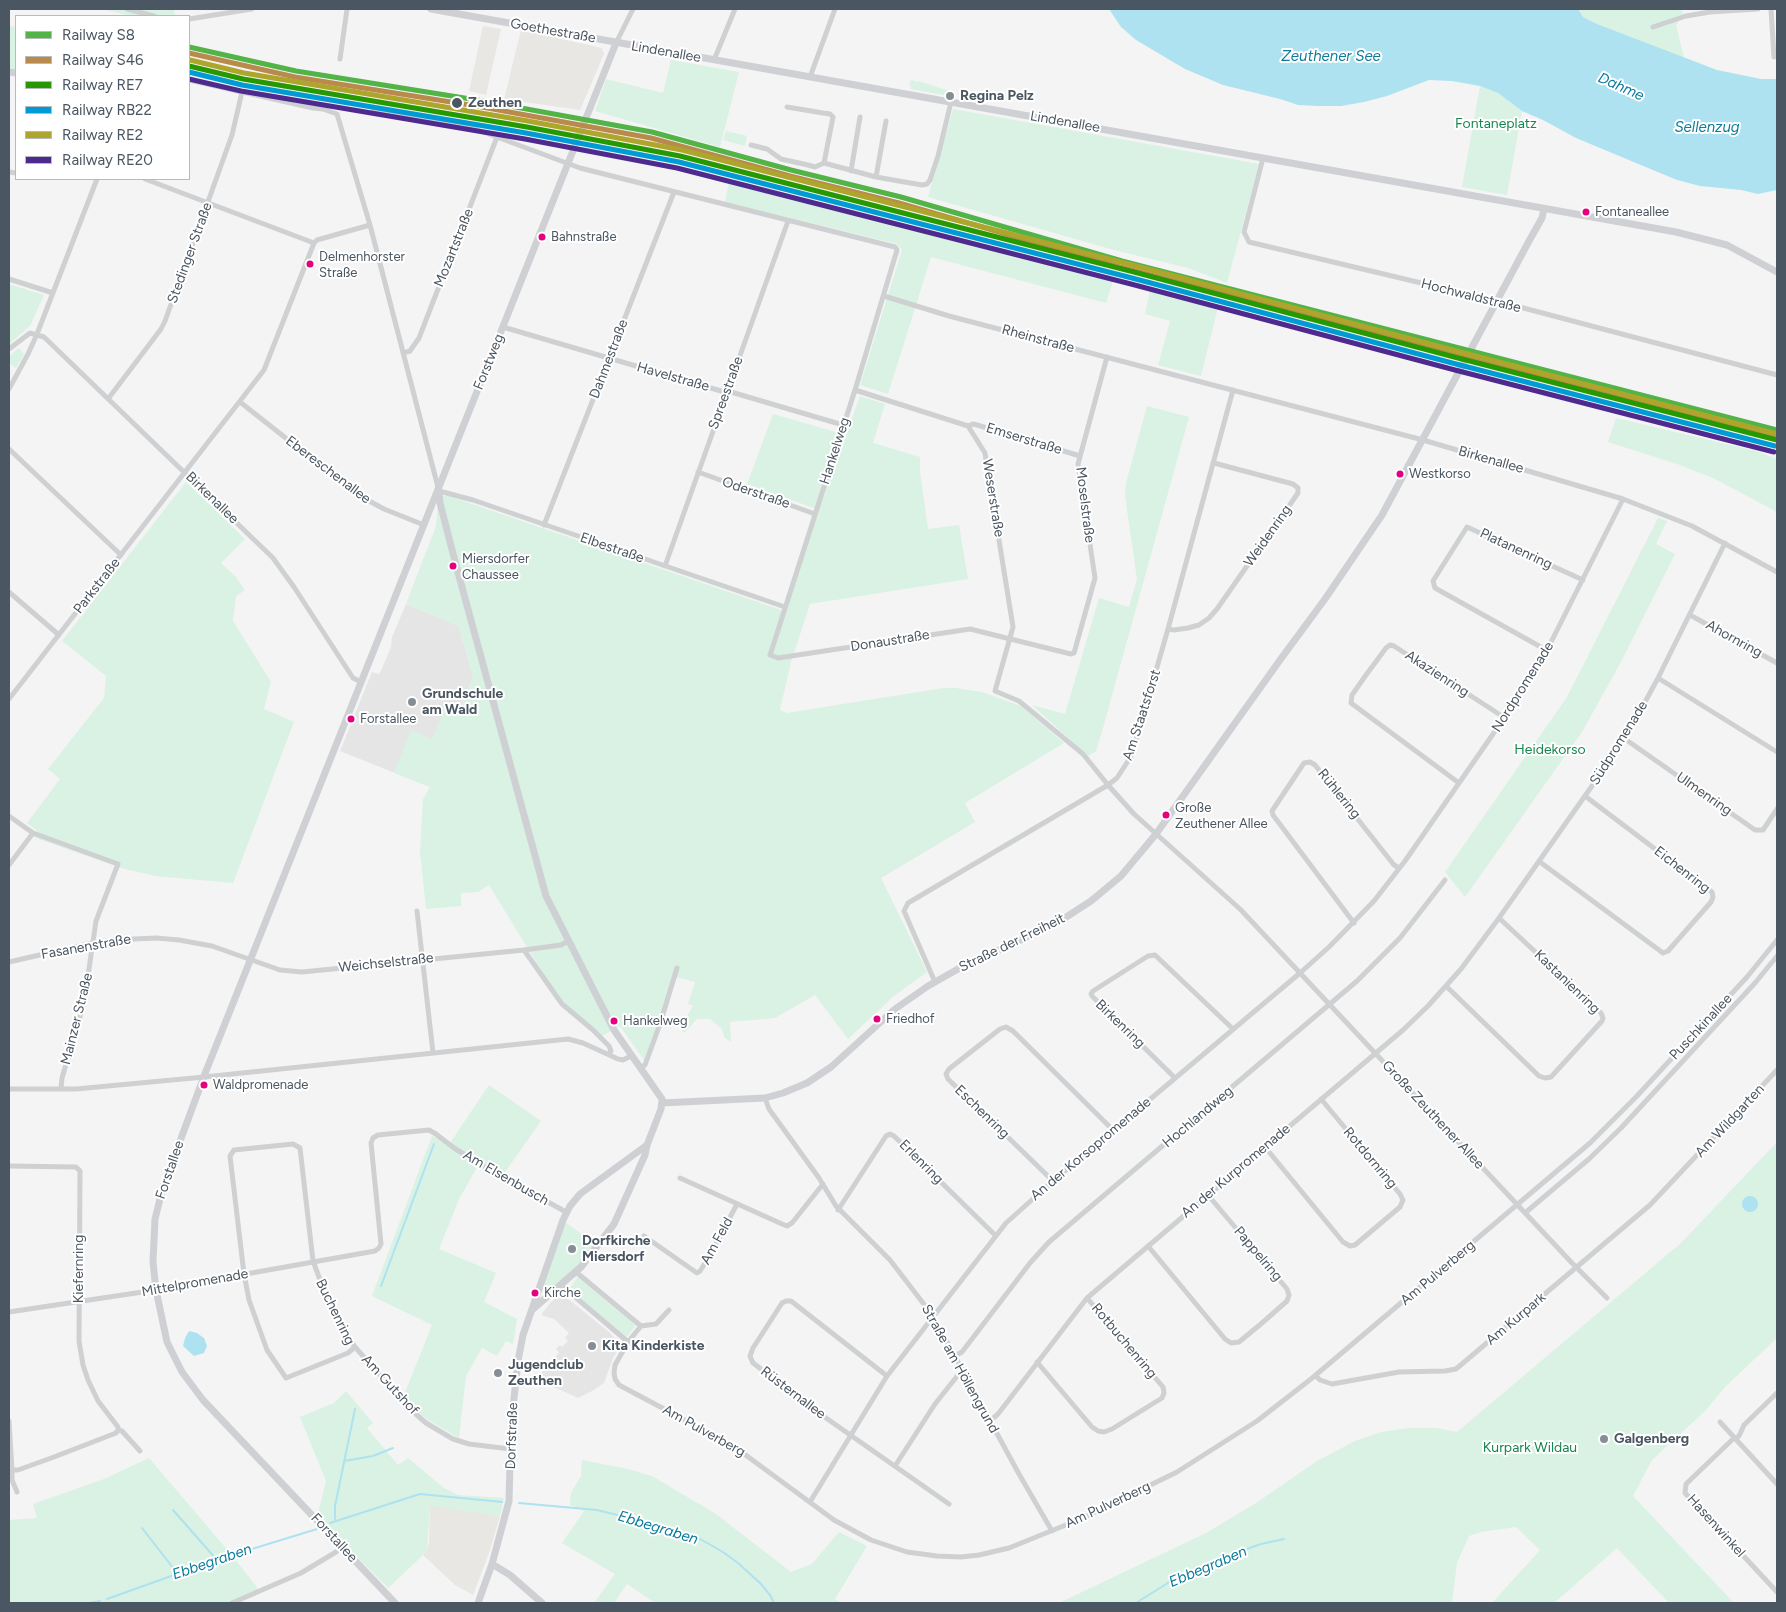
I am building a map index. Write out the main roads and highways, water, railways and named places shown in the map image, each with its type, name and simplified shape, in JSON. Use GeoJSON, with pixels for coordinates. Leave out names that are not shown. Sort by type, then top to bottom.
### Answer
{"type":"FeatureCollection","features":[{"type":"Feature","properties":{"kind":"main road","name":"Goethestraße"},"geometry":{"type":"LineString","coordinates":[[431,9],[616,43]]}},
{"type":"Feature","properties":{"kind":"main road","name":"Lindenallee"},"geometry":{"type":"LineString","coordinates":[[616,43],[1544,208]]}},
{"type":"Feature","properties":{"kind":"main road","name":"Forstweg"},"geometry":{"type":"LineString","coordinates":[[361,682],[439,491],[616,43]]}},
{"type":"Feature","properties":{"kind":"main road"},"geometry":{"type":"LineString","coordinates":[[1544,208],[1704,238],[1731,246],[1777,272]]}},
{"type":"Feature","properties":{"kind":"main road","name":"Straße der Freiheit"},"geometry":{"type":"LineString","coordinates":[[662,1103],[765,1098],[796,1088],[818,1076],[895,1009],[935,982],[1047,929],[1077,911],[1121,876],[1156,834],[1315,613],[1375,525],[1423,440],[1541,220],[1544,208]]}},
{"type":"Feature","properties":{"kind":"main road"},"geometry":{"type":"LineString","coordinates":[[439,491],[440,503],[540,879],[554,913],[614,1030],[661,1095],[662,1103]]}},
{"type":"Feature","properties":{"kind":"main road","name":"Forstallee"},"geometry":{"type":"LineString","coordinates":[[361,682],[204,1077],[159,1199],[155,1219],[154,1246],[156,1290],[167,1342],[176,1363],[188,1382],[395,1603]]}},
{"type":"Feature","properties":{"kind":"main road","name":"Dorfstraße"},"geometry":{"type":"LineString","coordinates":[[533,1309],[576,1272],[614,1224],[645,1155],[662,1103]]}},
{"type":"Feature","properties":{"kind":"main road","name":"Dorfstraße"},"geometry":{"type":"LineString","coordinates":[[478,1603],[492,1564],[509,1502],[510,1449],[520,1345],[566,1212],[580,1194],[647,1145]]}},
{"type":"Feature","properties":{"kind":"main road"},"geometry":{"type":"LineString","coordinates":[[492,1564],[510,1575],[542,1603]]}},
{"type":"Feature","properties":{"kind":"water"},"geometry":{"type":"Polygon","coordinates":[[[1109,9],[1578,9],[1583,17],[1597,24],[1717,70],[1761,79],[1777,79],[1777,190],[1758,194],[1741,190],[1700,186],[1677,180],[1576,138],[1522,111],[1498,93],[1480,86],[1452,81],[1429,80],[1387,96],[1364,102],[1341,106],[1318,106],[1298,105],[1223,85],[1185,69],[1136,40],[1121,27],[1109,9]]]}},
{"type":"Feature","properties":{"kind":"water"},"geometry":{"type":"Polygon","coordinates":[[[1750,1196],[1758,1204],[1750,1212],[1742,1204],[1750,1196]]]}},
{"type":"Feature","properties":{"kind":"water"},"geometry":{"type":"Polygon","coordinates":[[[189,1331],[197,1333],[204,1338],[207,1346],[204,1353],[194,1356],[183,1346],[189,1331]]]}},
{"type":"Feature","properties":{"kind":"waterway"},"geometry":{"type":"LineString","coordinates":[[381,1286],[434,1144]]}},
{"type":"Feature","properties":{"kind":"waterway"},"geometry":{"type":"LineString","coordinates":[[335,1519],[335,1506],[355,1409]]}},
{"type":"Feature","properties":{"kind":"waterway"},"geometry":{"type":"LineString","coordinates":[[344,1461],[373,1456],[393,1448]]}},
{"type":"Feature","properties":{"kind":"waterway","name":"Ebbegraben"},"geometry":{"type":"LineString","coordinates":[[330,1523],[420,1494],[502,1502]]}},
{"type":"Feature","properties":{"kind":"waterway","name":"Ebbegraben"},"geometry":{"type":"LineString","coordinates":[[519,1503],[597,1510],[654,1524],[700,1539],[738,1563],[761,1584],[774,1603]]}},
{"type":"Feature","properties":{"kind":"waterway"},"geometry":{"type":"LineString","coordinates":[[173,1510],[216,1559]]}},
{"type":"Feature","properties":{"kind":"waterway"},"geometry":{"type":"LineString","coordinates":[[142,1528],[177,1573]]}},
{"type":"Feature","properties":{"kind":"waterway","name":"Ebbegraben"},"geometry":{"type":"LineString","coordinates":[[107,1599],[216,1560],[317,1529]]}},
{"type":"Feature","properties":{"kind":"waterway","name":"Ebbegraben"},"geometry":{"type":"LineString","coordinates":[[1136,1603],[1171,1581],[1227,1559],[1244,1550],[1284,1539]]}},
{"type":"Feature","properties":{"kind":"waterway","name":"Ebbegraben"},"geometry":{"type":"LineString","coordinates":[[89,1603],[100,1601]]}},
{"type":"Feature","properties":{"kind":"rail line","name":"S8"},"geometry":{"type":"LineString","coordinates":[[190,47],[296,71],[483,101],[652,132],[791,170],[901,197],[1122,261],[1777,430]]}},
{"type":"Feature","properties":{"kind":"rail line","name":"S46"},"geometry":{"type":"LineString","coordinates":[[190,53],[295,77],[482,107],[651,138],[790,176],[899,203],[1120,267],[1775,436]]}},
{"type":"Feature","properties":{"kind":"rail line","name":"RE2"},"geometry":{"type":"LineString","coordinates":[[190,60],[244,73],[528,121],[682,150],[1136,266],[1777,434]]}},
{"type":"Feature","properties":{"kind":"rail line","name":"RE7"},"geometry":{"type":"LineString","coordinates":[[190,66],[243,79],[527,127],[680,156],[1777,440]]}},
{"type":"Feature","properties":{"kind":"rail line","name":"RB22"},"geometry":{"type":"LineString","coordinates":[[190,72],[242,85],[526,133],[679,162],[1775,446]]}},
{"type":"Feature","properties":{"kind":"rail line","name":"RE20"},"geometry":{"type":"LineString","coordinates":[[190,79],[241,91],[525,139],[677,168],[1774,452]]}},
{"type":"Feature","properties":{"kind":"place","name":"Regina Pelz"},"geometry":{"type":"Point","coordinates":[950,96]}},
{"type":"Feature","properties":{"kind":"place","name":"Zeuthen"},"geometry":{"type":"Point","coordinates":[457,103]}},
{"type":"Feature","properties":{"kind":"place","name":"Fontaneallee"},"geometry":{"type":"Point","coordinates":[1586,212]}},
{"type":"Feature","properties":{"kind":"place","name":"Bahnstraße"},"geometry":{"type":"Point","coordinates":[542,237]}},
{"type":"Feature","properties":{"kind":"place","name":"Delmenhorster Straße"},"geometry":{"type":"Point","coordinates":[310,264]}},
{"type":"Feature","properties":{"kind":"place","name":"Westkorso"},"geometry":{"type":"Point","coordinates":[1400,474]}},
{"type":"Feature","properties":{"kind":"place","name":"Miersdorfer Chaussee"},"geometry":{"type":"Point","coordinates":[453,566]}},
{"type":"Feature","properties":{"kind":"place","name":"Grundschule am Wald"},"geometry":{"type":"Point","coordinates":[412,702]}},
{"type":"Feature","properties":{"kind":"place","name":"Forstallee"},"geometry":{"type":"Point","coordinates":[351,719]}},
{"type":"Feature","properties":{"kind":"place","name":"Große Zeuthener Allee"},"geometry":{"type":"Point","coordinates":[1166,815]}},
{"type":"Feature","properties":{"kind":"place","name":"Friedhof"},"geometry":{"type":"Point","coordinates":[877,1019]}},
{"type":"Feature","properties":{"kind":"place","name":"Hankelweg"},"geometry":{"type":"Point","coordinates":[614,1021]}},
{"type":"Feature","properties":{"kind":"place","name":"Waldpromenade"},"geometry":{"type":"Point","coordinates":[204,1085]}},
{"type":"Feature","properties":{"kind":"place","name":"Dorfkirche Miersdorf"},"geometry":{"type":"Point","coordinates":[572,1249]}},
{"type":"Feature","properties":{"kind":"place","name":"Kirche"},"geometry":{"type":"Point","coordinates":[535,1293]}},
{"type":"Feature","properties":{"kind":"place","name":"Kita Kinderkiste"},"geometry":{"type":"Point","coordinates":[592,1346]}},
{"type":"Feature","properties":{"kind":"place","name":"Jugendclub Zeuthen"},"geometry":{"type":"Point","coordinates":[498,1373]}},
{"type":"Feature","properties":{"kind":"place","name":"Galgenberg"},"geometry":{"type":"Point","coordinates":[1604,1439]}},
{"type":"Feature","properties":{"kind":"water label","name":"Zeuthener See"},"geometry":{"type":"Point","coordinates":[1331,57]}},
{"type":"Feature","properties":{"kind":"water label","name":"Dahme"},"geometry":{"type":"Point","coordinates":[1621,87]}},
{"type":"Feature","properties":{"kind":"water label","name":"Sellenzug"},"geometry":{"type":"Point","coordinates":[1707,128]}},
{"type":"Feature","properties":{"kind":"park label","name":"Fontaneplatz"},"geometry":{"type":"Point","coordinates":[1496,124]}},
{"type":"Feature","properties":{"kind":"park label","name":"Heidekorso"},"geometry":{"type":"Point","coordinates":[1550,750]}},
{"type":"Feature","properties":{"kind":"park label","name":"Kurpark Wildau"},"geometry":{"type":"Point","coordinates":[1530,1448]}}]}
